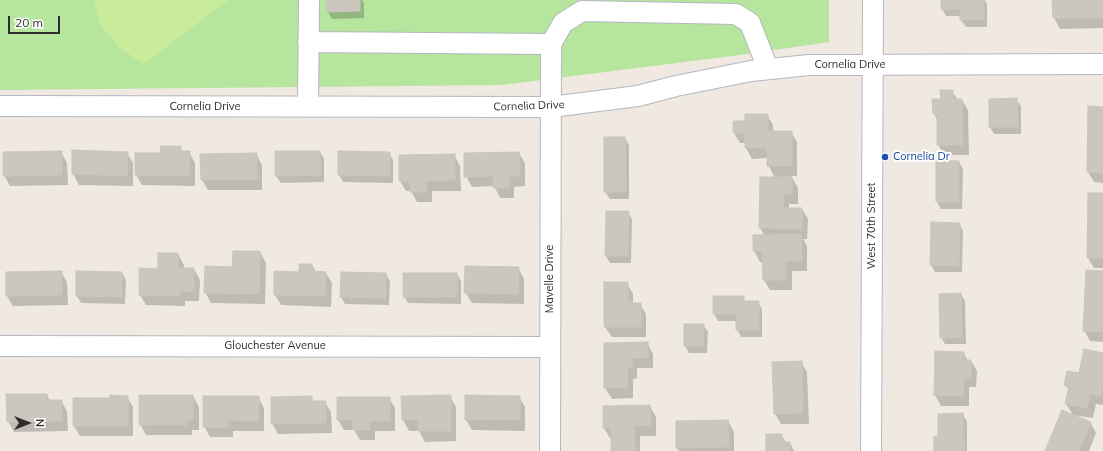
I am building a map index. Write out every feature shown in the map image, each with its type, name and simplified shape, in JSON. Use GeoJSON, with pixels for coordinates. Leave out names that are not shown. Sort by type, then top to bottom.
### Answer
{"type":"FeatureCollection","features":[{"type":"Feature","properties":{"kind":"street"},"geometry":{"type":"LineString","coordinates":[[308,107],[309,0]]}},
{"type":"Feature","properties":{"kind":"street","name":"West 70th Street"},"geometry":{"type":"LineString","coordinates":[[872,451],[873,0]]}},
{"type":"Feature","properties":{"kind":"street"},"geometry":{"type":"LineString","coordinates":[[308,42],[551,44],[564,23],[582,11],[736,14],[750,23],[768,69]]}},
{"type":"Feature","properties":{"kind":"street","name":"Mavelle Drive"},"geometry":{"type":"LineString","coordinates":[[550,451],[551,44]]}},
{"type":"Feature","properties":{"kind":"street","name":"Cornelia Drive"},"geometry":{"type":"LineString","coordinates":[[0,106],[551,107],[638,96],[676,86],[751,71],[809,65],[1103,64]]}},
{"type":"Feature","properties":{"kind":"street","name":"Glouchester Avenue"},"geometry":{"type":"LineString","coordinates":[[0,346],[550,347]]}},
{"type":"Feature","properties":{"kind":"green space"},"geometry":{"type":"Polygon","coordinates":[[[0,0],[829,0],[829,42],[732,56],[502,85],[0,90],[0,0]]]}},
{"type":"Feature","properties":{"kind":"green space"},"geometry":{"type":"Polygon","coordinates":[[[93,0],[228,0],[144,64],[121,49],[101,26],[93,0]]]}},
{"type":"Feature","properties":{"kind":"building"},"geometry":{"type":"Polygon","coordinates":[[[326,0],[360,0],[360,11],[327,12],[326,0]]]}},
{"type":"Feature","properties":{"kind":"building"},"geometry":{"type":"Polygon","coordinates":[[[941,0],[984,0],[984,20],[960,20],[960,9],[941,9],[941,0]]]}},
{"type":"Feature","properties":{"kind":"building"},"geometry":{"type":"Polygon","coordinates":[[[1052,0],[1103,0],[1103,18],[1053,18],[1052,0]]]}},
{"type":"Feature","properties":{"kind":"building"},"geometry":{"type":"Polygon","coordinates":[[[940,90],[953,90],[953,99],[962,99],[963,145],[937,145],[937,114],[933,114],[932,99],[941,99],[940,90]]]}},
{"type":"Feature","properties":{"kind":"building"},"geometry":{"type":"Polygon","coordinates":[[[1017,98],[1018,127],[989,127],[989,99],[1017,98]]]}},
{"type":"Feature","properties":{"kind":"building"},"geometry":{"type":"Polygon","coordinates":[[[1088,106],[1103,107],[1103,173],[1087,172],[1088,106]]]}},
{"type":"Feature","properties":{"kind":"building"},"geometry":{"type":"Polygon","coordinates":[[[745,114],[768,114],[768,131],[792,131],[792,166],[767,166],[767,148],[745,148],[745,133],[733,133],[733,121],[745,121],[745,114]]]}},
{"type":"Feature","properties":{"kind":"building"},"geometry":{"type":"Polygon","coordinates":[[[604,137],[625,137],[626,192],[604,192],[604,137]]]}},
{"type":"Feature","properties":{"kind":"building"},"geometry":{"type":"Polygon","coordinates":[[[161,146],[181,146],[181,151],[190,151],[189,176],[135,175],[135,153],[160,153],[161,146]]]}},
{"type":"Feature","properties":{"kind":"building"},"geometry":{"type":"Polygon","coordinates":[[[72,150],[128,152],[127,176],[72,174],[72,150]]]}},
{"type":"Feature","properties":{"kind":"building"},"geometry":{"type":"Polygon","coordinates":[[[62,151],[62,175],[3,176],[3,152],[62,151]]]}},
{"type":"Feature","properties":{"kind":"building"},"geometry":{"type":"Polygon","coordinates":[[[275,151],[320,151],[321,175],[275,176],[275,151]]]}},
{"type":"Feature","properties":{"kind":"building"},"geometry":{"type":"Polygon","coordinates":[[[338,151],[390,152],[390,176],[338,175],[338,151]]]}},
{"type":"Feature","properties":{"kind":"building"},"geometry":{"type":"Polygon","coordinates":[[[519,152],[520,176],[509,176],[509,188],[493,188],[493,176],[464,177],[464,153],[519,152]]]}},
{"type":"Feature","properties":{"kind":"building"},"geometry":{"type":"Polygon","coordinates":[[[257,153],[257,180],[201,180],[200,154],[257,153]]]}},
{"type":"Feature","properties":{"kind":"building"},"geometry":{"type":"Polygon","coordinates":[[[455,154],[455,180],[426,181],[427,192],[410,192],[409,181],[399,181],[399,155],[455,154]]]}},
{"type":"Feature","properties":{"kind":"building"},"geometry":{"type":"Polygon","coordinates":[[[936,160],[959,161],[959,202],[936,202],[936,160]]]}},
{"type":"Feature","properties":{"kind":"building"},"geometry":{"type":"Polygon","coordinates":[[[760,177],[792,177],[792,194],[784,194],[783,208],[802,208],[802,229],[759,228],[760,177]]]}},
{"type":"Feature","properties":{"kind":"building"},"geometry":{"type":"Polygon","coordinates":[[[1088,193],[1103,193],[1103,258],[1087,258],[1088,193]]]}},
{"type":"Feature","properties":{"kind":"building"},"geometry":{"type":"Polygon","coordinates":[[[606,211],[629,211],[628,256],[605,256],[606,211]]]}},
{"type":"Feature","properties":{"kind":"building"},"geometry":{"type":"Polygon","coordinates":[[[931,222],[960,223],[959,266],[930,265],[931,222]]]}},
{"type":"Feature","properties":{"kind":"building"},"geometry":{"type":"Polygon","coordinates":[[[801,234],[802,261],[786,261],[786,280],[763,280],[762,251],[753,251],[753,235],[801,234]]]}},
{"type":"Feature","properties":{"kind":"building"},"geometry":{"type":"Polygon","coordinates":[[[233,251],[260,251],[259,294],[204,293],[205,266],[232,267],[233,251]]]}},
{"type":"Feature","properties":{"kind":"building"},"geometry":{"type":"Polygon","coordinates":[[[158,253],[178,253],[178,268],[194,268],[194,291],[180,291],[180,296],[139,295],[139,268],[158,269],[158,253]]]}},
{"type":"Feature","properties":{"kind":"building"},"geometry":{"type":"Polygon","coordinates":[[[299,264],[312,264],[312,271],[326,272],[325,296],[274,295],[274,271],[299,272],[299,264]]]}},
{"type":"Feature","properties":{"kind":"building"},"geometry":{"type":"Polygon","coordinates":[[[465,266],[519,267],[518,294],[464,293],[465,266]]]}},
{"type":"Feature","properties":{"kind":"building"},"geometry":{"type":"Polygon","coordinates":[[[1086,270],[1103,271],[1103,332],[1083,331],[1086,270]]]}},
{"type":"Feature","properties":{"kind":"building"},"geometry":{"type":"Polygon","coordinates":[[[62,271],[62,295],[6,296],[6,272],[62,271]]]}},
{"type":"Feature","properties":{"kind":"building"},"geometry":{"type":"Polygon","coordinates":[[[76,271],[122,272],[122,297],[76,296],[76,271]]]}},
{"type":"Feature","properties":{"kind":"building"},"geometry":{"type":"Polygon","coordinates":[[[341,272],[386,273],[386,298],[340,297],[341,272]]]}},
{"type":"Feature","properties":{"kind":"building"},"geometry":{"type":"Polygon","coordinates":[[[403,273],[457,273],[457,297],[403,297],[403,273]]]}},
{"type":"Feature","properties":{"kind":"building"},"geometry":{"type":"Polygon","coordinates":[[[604,282],[628,282],[628,303],[641,303],[641,327],[604,327],[604,282]]]}},
{"type":"Feature","properties":{"kind":"building"},"geometry":{"type":"Polygon","coordinates":[[[961,293],[962,337],[940,338],[939,294],[961,293]]]}},
{"type":"Feature","properties":{"kind":"building"},"geometry":{"type":"Polygon","coordinates":[[[713,296],[744,296],[744,301],[759,301],[759,330],[736,330],[736,314],[713,314],[713,296]]]}},
{"type":"Feature","properties":{"kind":"building"},"geometry":{"type":"Polygon","coordinates":[[[684,324],[704,324],[703,346],[684,346],[684,324]]]}},
{"type":"Feature","properties":{"kind":"building"},"geometry":{"type":"Polygon","coordinates":[[[648,342],[648,358],[632,358],[632,368],[627,368],[628,388],[604,388],[604,343],[648,342]]]}},
{"type":"Feature","properties":{"kind":"building"},"geometry":{"type":"Polygon","coordinates":[[[1084,349],[1103,353],[1103,385],[1101,396],[1090,394],[1087,408],[1065,404],[1069,386],[1064,385],[1067,371],[1079,373],[1084,349]]]}},
{"type":"Feature","properties":{"kind":"building"},"geometry":{"type":"Polygon","coordinates":[[[935,351],[964,352],[964,360],[971,360],[971,377],[964,377],[963,396],[934,395],[935,351]]]}},
{"type":"Feature","properties":{"kind":"building"},"geometry":{"type":"Polygon","coordinates":[[[802,361],[803,413],[774,414],[772,362],[802,361]]]}},
{"type":"Feature","properties":{"kind":"building"},"geometry":{"type":"Polygon","coordinates":[[[6,394],[47,394],[47,400],[62,400],[62,421],[7,422],[6,394]]]}},
{"type":"Feature","properties":{"kind":"building"},"geometry":{"type":"Polygon","coordinates":[[[110,395],[128,396],[128,426],[73,426],[73,398],[110,398],[110,395]]]}},
{"type":"Feature","properties":{"kind":"building"},"geometry":{"type":"Polygon","coordinates":[[[139,395],[193,395],[193,420],[187,420],[187,425],[139,425],[139,395]]]}},
{"type":"Feature","properties":{"kind":"building"},"geometry":{"type":"Polygon","coordinates":[[[451,395],[451,431],[418,431],[418,420],[402,420],[401,396],[451,395]]]}},
{"type":"Feature","properties":{"kind":"building"},"geometry":{"type":"Polygon","coordinates":[[[465,395],[520,396],[520,420],[465,420],[465,395]]]}},
{"type":"Feature","properties":{"kind":"building"},"geometry":{"type":"Polygon","coordinates":[[[203,396],[259,396],[258,421],[228,420],[228,427],[203,427],[203,396]]]}},
{"type":"Feature","properties":{"kind":"building"},"geometry":{"type":"Polygon","coordinates":[[[312,396],[312,401],[326,401],[326,423],[271,424],[271,397],[312,396]]]}},
{"type":"Feature","properties":{"kind":"building"},"geometry":{"type":"Polygon","coordinates":[[[337,397],[390,397],[390,421],[370,421],[370,430],[353,430],[353,420],[337,420],[337,397]]]}},
{"type":"Feature","properties":{"kind":"building"},"geometry":{"type":"Polygon","coordinates":[[[650,405],[651,425],[634,426],[635,451],[611,451],[611,428],[603,428],[603,406],[650,405]]]}},
{"type":"Feature","properties":{"kind":"building"},"geometry":{"type":"Polygon","coordinates":[[[1062,410],[1091,422],[1079,451],[1045,451],[1062,410]]]}},
{"type":"Feature","properties":{"kind":"building"},"geometry":{"type":"Polygon","coordinates":[[[963,413],[964,451],[934,451],[934,436],[938,436],[938,414],[963,413]]]}},
{"type":"Feature","properties":{"kind":"building"},"geometry":{"type":"Polygon","coordinates":[[[728,420],[729,447],[676,448],[676,421],[728,420]]]}},
{"type":"Feature","properties":{"kind":"building"},"geometry":{"type":"Polygon","coordinates":[[[766,434],[782,434],[782,442],[790,442],[790,451],[766,451],[766,434]]]}},
{"type":"Feature","properties":{"kind":"place","name":"Cornelia Dr"},"geometry":{"type":"Point","coordinates":[885,157]}}]}
